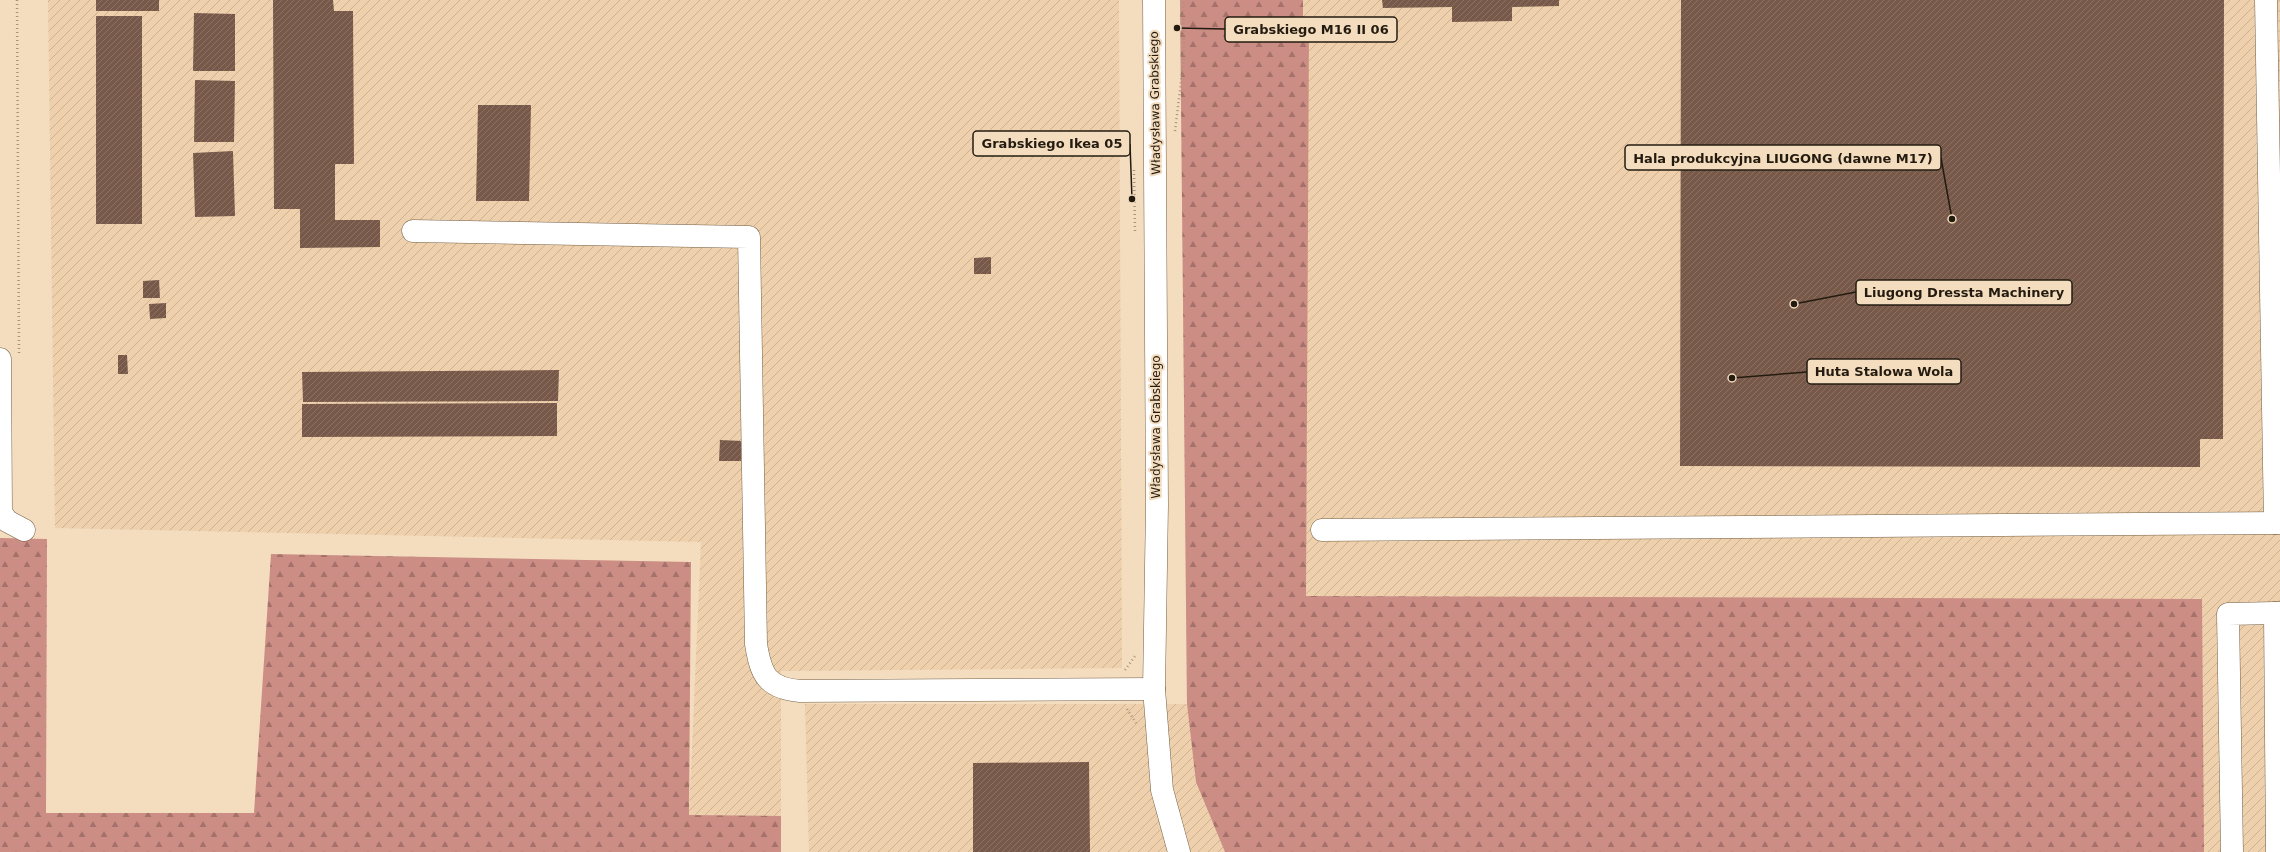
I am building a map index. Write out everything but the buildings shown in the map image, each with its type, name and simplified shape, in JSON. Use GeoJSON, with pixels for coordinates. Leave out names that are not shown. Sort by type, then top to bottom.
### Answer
{"type":"FeatureCollection","features":[{"type":"Feature","properties":{"kind":"street","name":"Władysława Grabskiego"},"geometry":{"type":"LineString","coordinates":[[1154,0],[1157,504],[1154,690],[1162,790],[1179,852]]}},
{"type":"Feature","properties":{"kind":"street"},"geometry":{"type":"LineString","coordinates":[[1322,530],[2277,523],[2266,0]]}},
{"type":"Feature","properties":{"kind":"street"},"geometry":{"type":"LineString","coordinates":[[413,231],[749,237],[756,644],[764,674],[773,684],[784,689],[800,691],[1154,690]]}},
{"type":"Feature","properties":{"kind":"street"},"geometry":{"type":"LineString","coordinates":[[10,361],[1,512],[7,521],[24,530]]}},
{"type":"Feature","properties":{"kind":"street"},"geometry":{"type":"LineString","coordinates":[[2232,852],[2228,614],[2277,613],[2277,852]]}},
{"type":"Feature","properties":{"kind":"path"},"geometry":{"type":"LineString","coordinates":[[10,361],[17,0]]}},
{"type":"Feature","properties":{"kind":"shaded area"},"geometry":{"type":"Polygon","coordinates":[[[48,0],[1119,0],[1122,668],[781,671],[781,816],[689,816],[701,542],[55,528],[48,0]]]}},
{"type":"Feature","properties":{"kind":"shaded area"},"geometry":{"type":"Polygon","coordinates":[[[1180,0],[2280,0],[2280,852],[809,852],[805,704],[1187,704],[1180,0]]]}},
{"type":"Feature","properties":{"kind":"green space"},"geometry":{"type":"Polygon","coordinates":[[[1180,0],[1303,0],[1303,27],[1309,29],[1306,596],[2202,599],[2204,852],[1225,852],[1196,782],[1187,704],[1180,0]]]}},
{"type":"Feature","properties":{"kind":"green space"},"geometry":{"type":"Polygon","coordinates":[[[0,538],[47,539],[46,813],[254,813],[271,554],[691,562],[689,815],[781,816],[781,852],[0,852],[0,538]]]}},
{"type":"Feature","properties":{"kind":"place","name":"Grabskiego M16 II 06"},"geometry":{"type":"Point","coordinates":[1177,28]}},
{"type":"Feature","properties":{"kind":"place","name":"Grabskiego Ikea 05"},"geometry":{"type":"Point","coordinates":[1132,199]}},
{"type":"Feature","properties":{"kind":"place","name":"Hala produkcyjna LIUGONG (dawne M17)"},"geometry":{"type":"Point","coordinates":[1952,219]}},
{"type":"Feature","properties":{"kind":"place","name":"Liugong Dressta Machinery"},"geometry":{"type":"Point","coordinates":[1794,304]}},
{"type":"Feature","properties":{"kind":"place","name":"Huta Stalowa Wola"},"geometry":{"type":"Point","coordinates":[1732,378]}}]}
